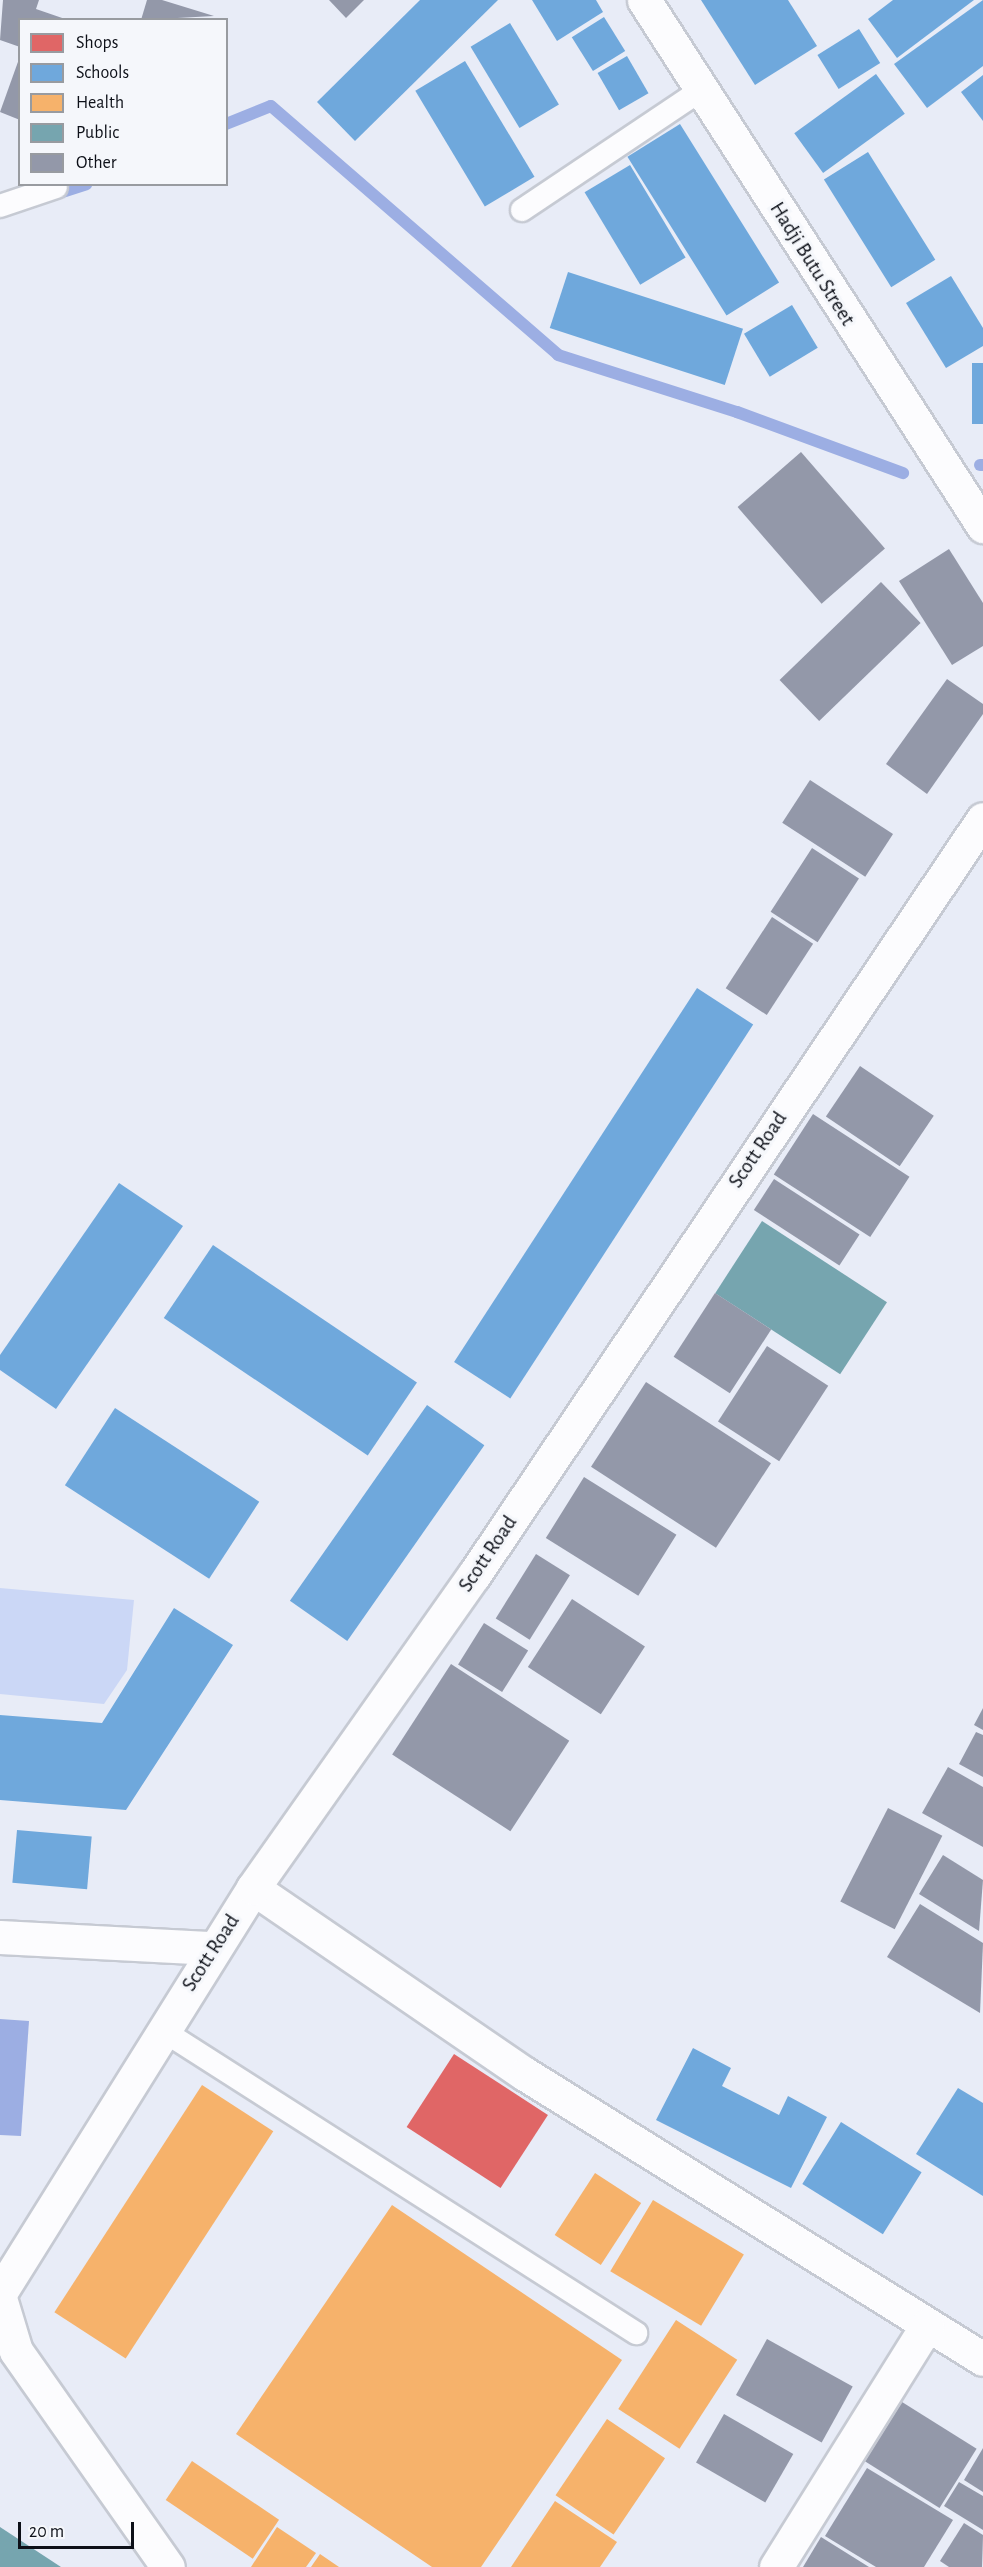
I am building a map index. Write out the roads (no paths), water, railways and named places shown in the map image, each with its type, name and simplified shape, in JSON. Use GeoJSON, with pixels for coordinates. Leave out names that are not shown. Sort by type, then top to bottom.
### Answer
{"type":"FeatureCollection","features":[{"type":"Feature","properties":{"kind":"street","name":"Hadji Butu Street"},"geometry":{"type":"LineString","coordinates":[[644,0],[983,526]]}},
{"type":"Feature","properties":{"kind":"street","name":"Scott Road"},"geometry":{"type":"LineString","coordinates":[[0,2293],[213,1948],[253,1888],[474,1575],[983,819]]}},
{"type":"Feature","properties":{"kind":"street"},"geometry":{"type":"LineString","coordinates":[[253,1888],[525,2074],[983,2359]]}},
{"type":"Feature","properties":{"kind":"street"},"geometry":{"type":"LineString","coordinates":[[0,1937],[213,1948]]}},
{"type":"Feature","properties":{"kind":"street"},"geometry":{"type":"LineString","coordinates":[[0,2298],[16,2351],[168,2567]]}},
{"type":"Feature","properties":{"kind":"street"},"geometry":{"type":"LineString","coordinates":[[776,2567],[927,2325]]}},
{"type":"Feature","properties":{"kind":"lane"},"geometry":{"type":"LineString","coordinates":[[522,210],[701,90]]}},
{"type":"Feature","properties":{"kind":"lane"},"geometry":{"type":"LineString","coordinates":[[0,206],[56,187]]}},
{"type":"Feature","properties":{"kind":"lane"},"geometry":{"type":"LineString","coordinates":[[162,2030],[636,2333]]}},
{"type":"Feature","properties":{"kind":"water"},"geometry":{"type":"Polygon","coordinates":[[[0,2019],[29,2021],[21,2136],[0,2135],[0,2019]]]}},
{"type":"Feature","properties":{"kind":"waterway"},"geometry":{"type":"LineString","coordinates":[[228,123],[271,106],[558,355],[737,412],[903,473]]}},
{"type":"Feature","properties":{"kind":"waterway"},"geometry":{"type":"LineString","coordinates":[[53,195],[80,186]]}}]}
